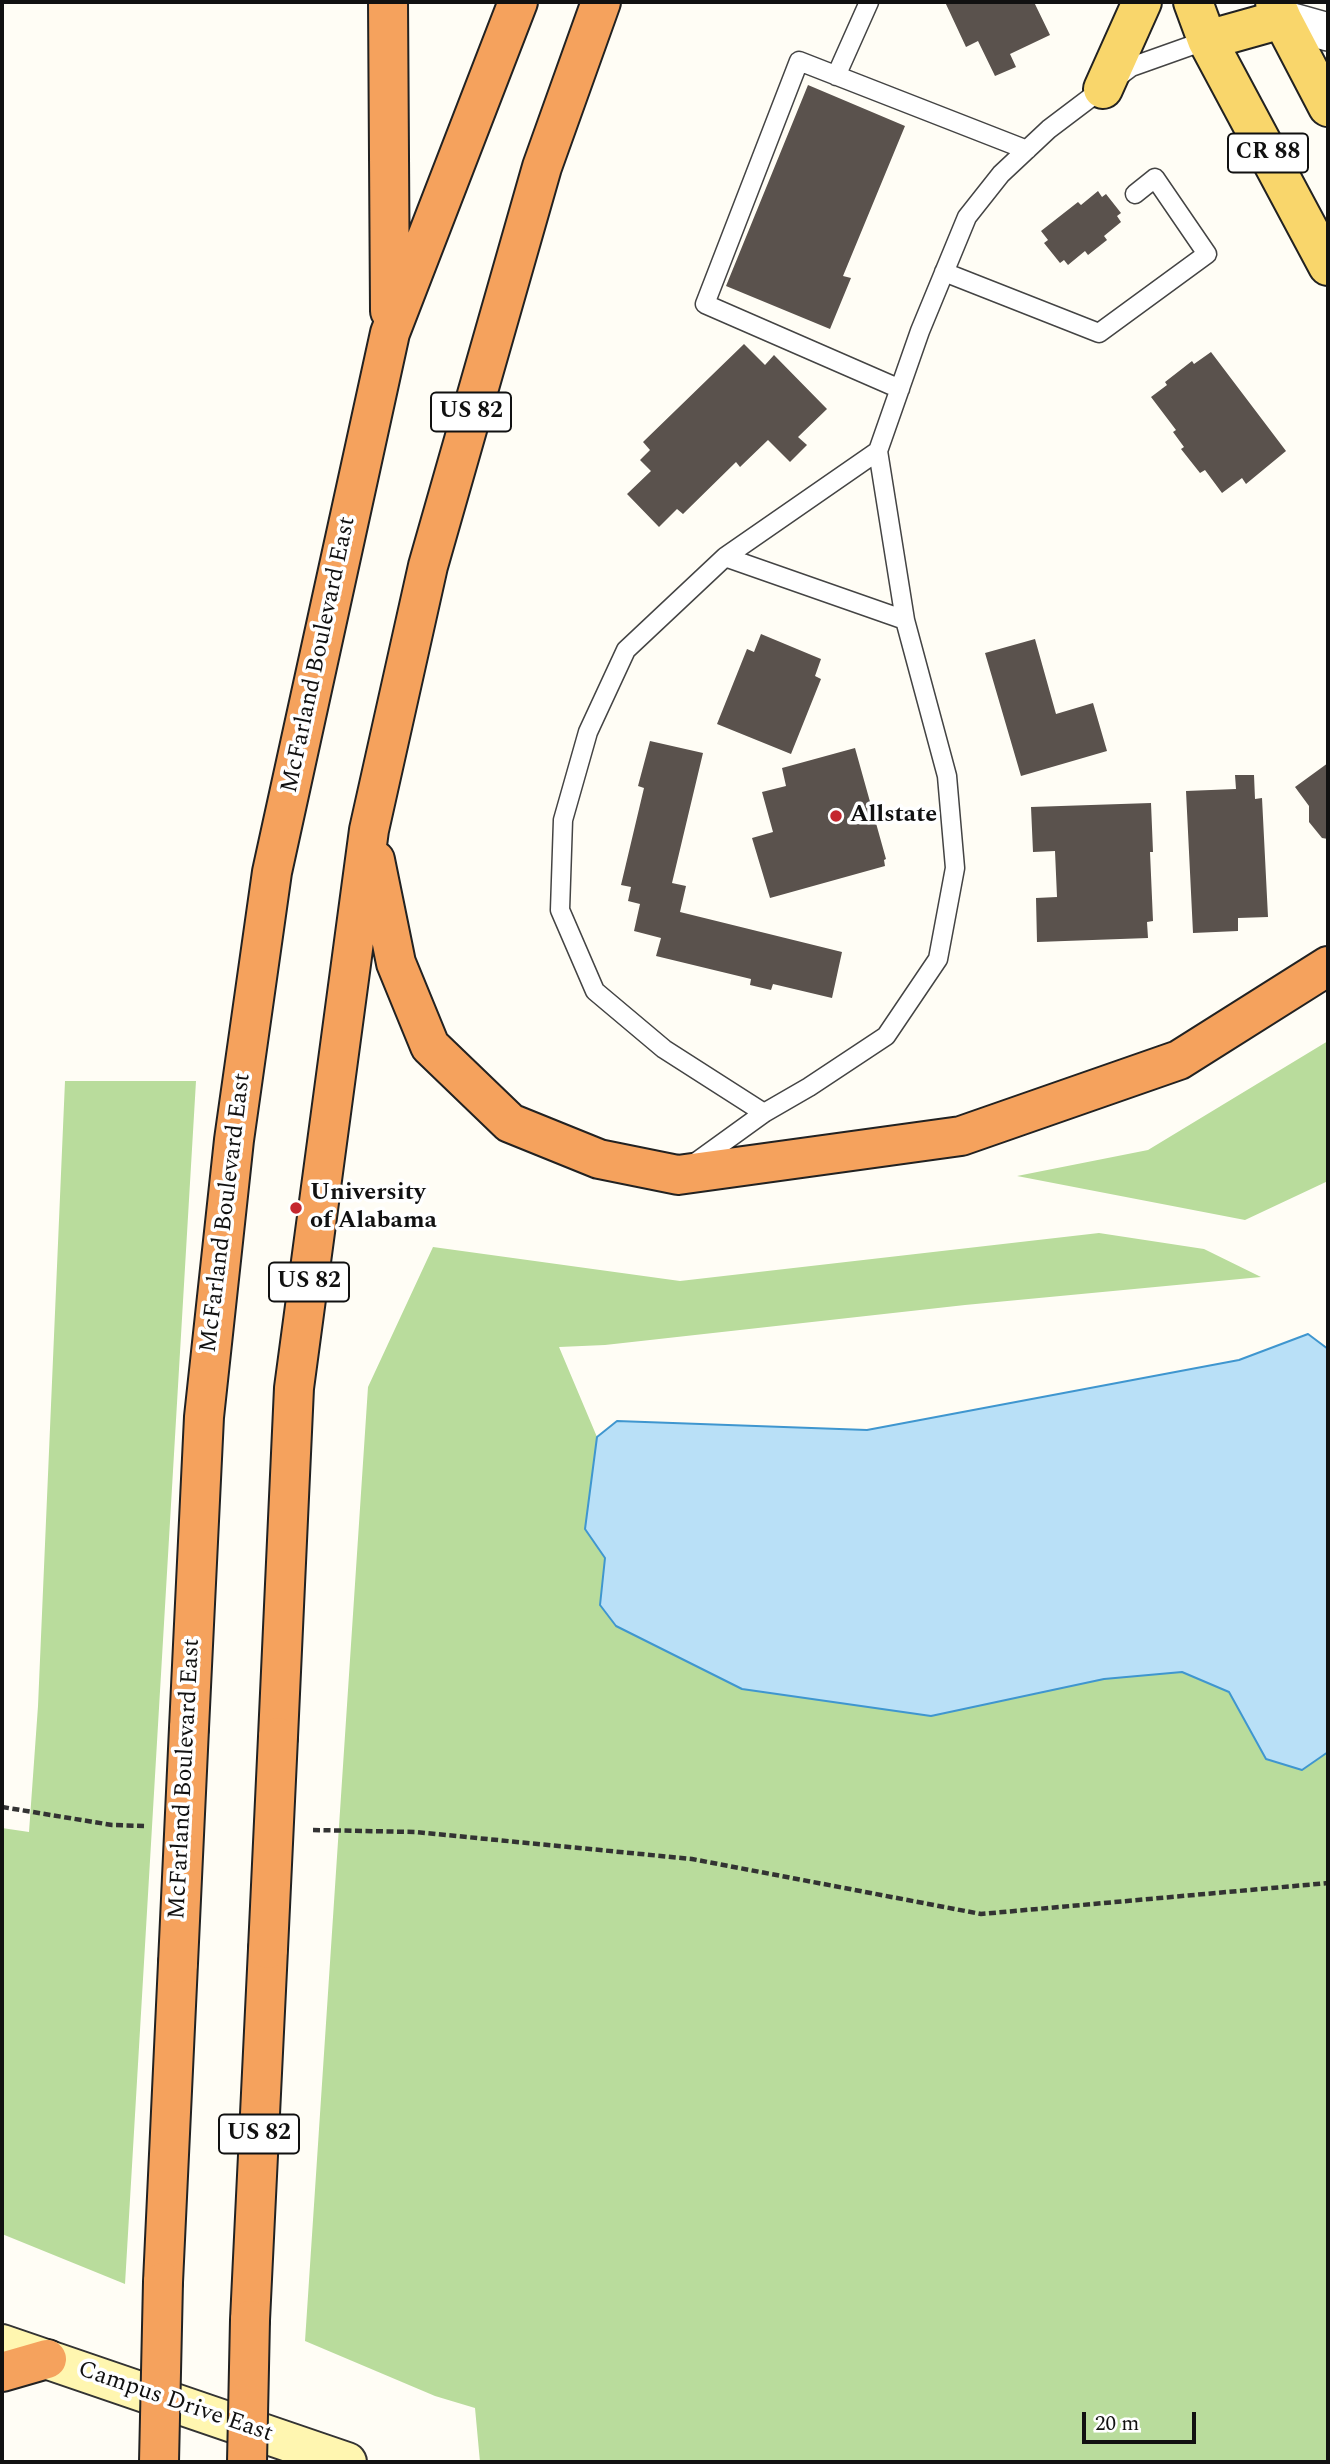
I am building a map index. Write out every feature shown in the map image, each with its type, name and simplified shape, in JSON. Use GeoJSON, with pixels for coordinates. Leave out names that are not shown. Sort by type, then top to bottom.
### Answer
{"type":"FeatureCollection","features":[{"type":"Feature","properties":{"kind":"highway"},"geometry":{"type":"LineString","coordinates":[[388,2],[390,333]]}},
{"type":"Feature","properties":{"kind":"highway","name":"McFarland Boulevard East"},"geometry":{"type":"LineString","coordinates":[[159,2462],[163,2282],[204,1416],[234,1140],[272,872],[390,333],[518,2]]}},
{"type":"Feature","properties":{"kind":"highway","name":"US 82"},"geometry":{"type":"LineString","coordinates":[[247,2462],[250,2320],[295,1388],[369,830],[428,566],[542,167],[601,2]]}},
{"type":"Feature","properties":{"kind":"highway"},"geometry":{"type":"LineString","coordinates":[[369,830],[396,963],[430,1046],[510,1123],[599,1159],[678,1175],[961,1136],[1180,1060],[1328,966]]}},
{"type":"Feature","properties":{"kind":"highway"},"geometry":{"type":"LineString","coordinates":[[2,2372],[47,2359]]}},
{"type":"Feature","properties":{"kind":"main road"},"geometry":{"type":"LineString","coordinates":[[1103,89],[1142,2]]}},
{"type":"Feature","properties":{"kind":"main road","name":"CR 88"},"geometry":{"type":"LineString","coordinates":[[1193,2],[1207,40],[1328,266]]}},
{"type":"Feature","properties":{"kind":"main road"},"geometry":{"type":"LineString","coordinates":[[1207,40],[1288,8]]}},
{"type":"Feature","properties":{"kind":"main road","name":"CR 88"},"geometry":{"type":"LineString","coordinates":[[1288,8],[1328,107]]}},
{"type":"Feature","properties":{"kind":"street"},"geometry":{"type":"LineString","coordinates":[[1288,8],[1328,32]]}},
{"type":"Feature","properties":{"kind":"street","name":"Campus Drive East"},"geometry":{"type":"LineString","coordinates":[[2,2344],[347,2462]]}},
{"type":"Feature","properties":{"kind":"lane"},"geometry":{"type":"LineString","coordinates":[[836,76],[869,2]]}},
{"type":"Feature","properties":{"kind":"lane"},"geometry":{"type":"LineString","coordinates":[[678,1175],[764,1113],[886,1036],[938,959],[955,868],[947,776],[905,620],[878,451],[967,217],[1001,174],[1049,129],[1131,67],[1207,40]]}},
{"type":"Feature","properties":{"kind":"lane"},"geometry":{"type":"LineString","coordinates":[[900,389],[705,304],[799,61],[1027,150]]}},
{"type":"Feature","properties":{"kind":"lane"},"geometry":{"type":"LineString","coordinates":[[944,272],[1098,333],[1207,254],[1155,178],[1135,194]]}},
{"type":"Feature","properties":{"kind":"lane"},"geometry":{"type":"LineString","coordinates":[[764,1113],[664,1049],[596,991],[560,910],[563,820],[588,733],[626,650],[725,557],[878,451]]}},
{"type":"Feature","properties":{"kind":"lane"},"geometry":{"type":"LineString","coordinates":[[725,557],[905,620]]}},
{"type":"Feature","properties":{"kind":"path"},"geometry":{"type":"LineString","coordinates":[[2,1807],[112,1825],[153,1826]]}},
{"type":"Feature","properties":{"kind":"path"},"geometry":{"type":"LineString","coordinates":[[305,1829],[415,1832],[692,1859],[981,1914],[1328,1884]]}},
{"type":"Feature","properties":{"kind":"green space"},"geometry":{"type":"Polygon","coordinates":[[[1328,1041],[1328,1181],[1245,1220],[1017,1176],[1148,1150],[1328,1041]]]}},
{"type":"Feature","properties":{"kind":"green space"},"geometry":{"type":"Polygon","coordinates":[[[65,1081],[196,1081],[125,2284],[2,2234],[2,1828],[29,1832],[38,1706],[65,1081]]]}},
{"type":"Feature","properties":{"kind":"green space"},"geometry":{"type":"Polygon","coordinates":[[[1099,1233],[1204,1249],[1261,1277],[965,1305],[605,1345],[559,1347],[597,1437],[585,1529],[605,1558],[600,1605],[616,1626],[742,1689],[1059,1687],[1104,1679],[1182,1672],[1229,1692],[1266,1759],[1302,1770],[1328,1752],[1328,2462],[480,2462],[475,2408],[435,2396],[305,2341],[368,1387],[433,1247],[680,1281],[1099,1233]]]}},
{"type":"Feature","properties":{"kind":"water"},"geometry":{"type":"Polygon","coordinates":[[[1308,1334],[1328,1349],[1328,1752],[1302,1770],[1266,1759],[1229,1692],[1182,1672],[1104,1679],[931,1716],[742,1689],[616,1626],[600,1605],[605,1558],[585,1529],[597,1437],[617,1421],[867,1430],[1239,1360],[1308,1334]]]}},
{"type":"Feature","properties":{"kind":"building"},"geometry":{"type":"Polygon","coordinates":[[[945,2],[1034,2],[1050,35],[1010,54],[1016,67],[995,76],[978,41],[966,47],[945,2]]]}},
{"type":"Feature","properties":{"kind":"building"},"geometry":{"type":"Polygon","coordinates":[[[808,85],[905,126],[843,276],[851,278],[830,329],[726,286],[808,85]]]}},
{"type":"Feature","properties":{"kind":"building"},"geometry":{"type":"Polygon","coordinates":[[[1098,191],[1102,197],[1106,194],[1121,213],[1117,216],[1121,222],[1104,236],[1107,240],[1088,255],[1085,251],[1068,265],[1064,260],[1060,263],[1044,243],[1048,240],[1041,231],[1078,202],[1081,205],[1098,191]]]}},
{"type":"Feature","properties":{"kind":"building"},"geometry":{"type":"Polygon","coordinates":[[[744,344],[765,365],[774,355],[827,409],[798,437],[807,445],[790,462],[768,440],[740,467],[736,462],[683,514],[677,509],[659,527],[627,494],[651,471],[640,460],[650,450],[643,442],[744,344]]]}},
{"type":"Feature","properties":{"kind":"building"},"geometry":{"type":"Polygon","coordinates":[[[1211,352],[1286,451],[1246,484],[1242,478],[1222,493],[1205,470],[1200,473],[1181,449],[1184,447],[1173,432],[1176,430],[1151,397],[1192,361],[1194,364],[1211,352]]]}},
{"type":"Feature","properties":{"kind":"building"},"geometry":{"type":"Polygon","coordinates":[[[761,634],[821,659],[815,676],[821,679],[791,754],[717,724],[747,649],[754,652],[761,634]]]}},
{"type":"Feature","properties":{"kind":"building"},"geometry":{"type":"Polygon","coordinates":[[[1035,639],[1056,714],[1093,703],[1107,751],[1021,776],[985,653],[1035,639]]]}},
{"type":"Feature","properties":{"kind":"building"},"geometry":{"type":"Polygon","coordinates":[[[650,741],[703,753],[672,883],[686,886],[680,912],[842,952],[832,998],[773,984],[771,990],[750,985],[751,979],[656,956],[661,938],[634,931],[640,904],[628,901],[631,887],[621,885],[644,788],[638,786],[650,741]]]}},
{"type":"Feature","properties":{"kind":"building"},"geometry":{"type":"Polygon","coordinates":[[[855,748],[886,859],[885,866],[770,898],[752,838],[773,832],[762,792],[786,786],[782,768],[855,748]]]}},
{"type":"Feature","properties":{"kind":"building"},"geometry":{"type":"Polygon","coordinates":[[[1328,763],[1328,839],[1322,838],[1309,822],[1309,806],[1295,787],[1328,763]]]}},
{"type":"Feature","properties":{"kind":"building"},"geometry":{"type":"Polygon","coordinates":[[[1235,775],[1254,775],[1255,799],[1262,798],[1268,917],[1238,918],[1238,931],[1193,933],[1186,791],[1236,789],[1235,775]]]}},
{"type":"Feature","properties":{"kind":"building"},"geometry":{"type":"Polygon","coordinates":[[[1151,803],[1153,921],[1147,922],[1148,938],[1037,942],[1036,898],[1057,897],[1055,851],[1033,852],[1031,807],[1151,803]]]}},
{"type":"Feature","properties":{"kind":"place","name":"Allstate"},"geometry":{"type":"Point","coordinates":[836,816]}},
{"type":"Feature","properties":{"kind":"place","name":"University of Alabama"},"geometry":{"type":"Point","coordinates":[296,1208]}}]}
